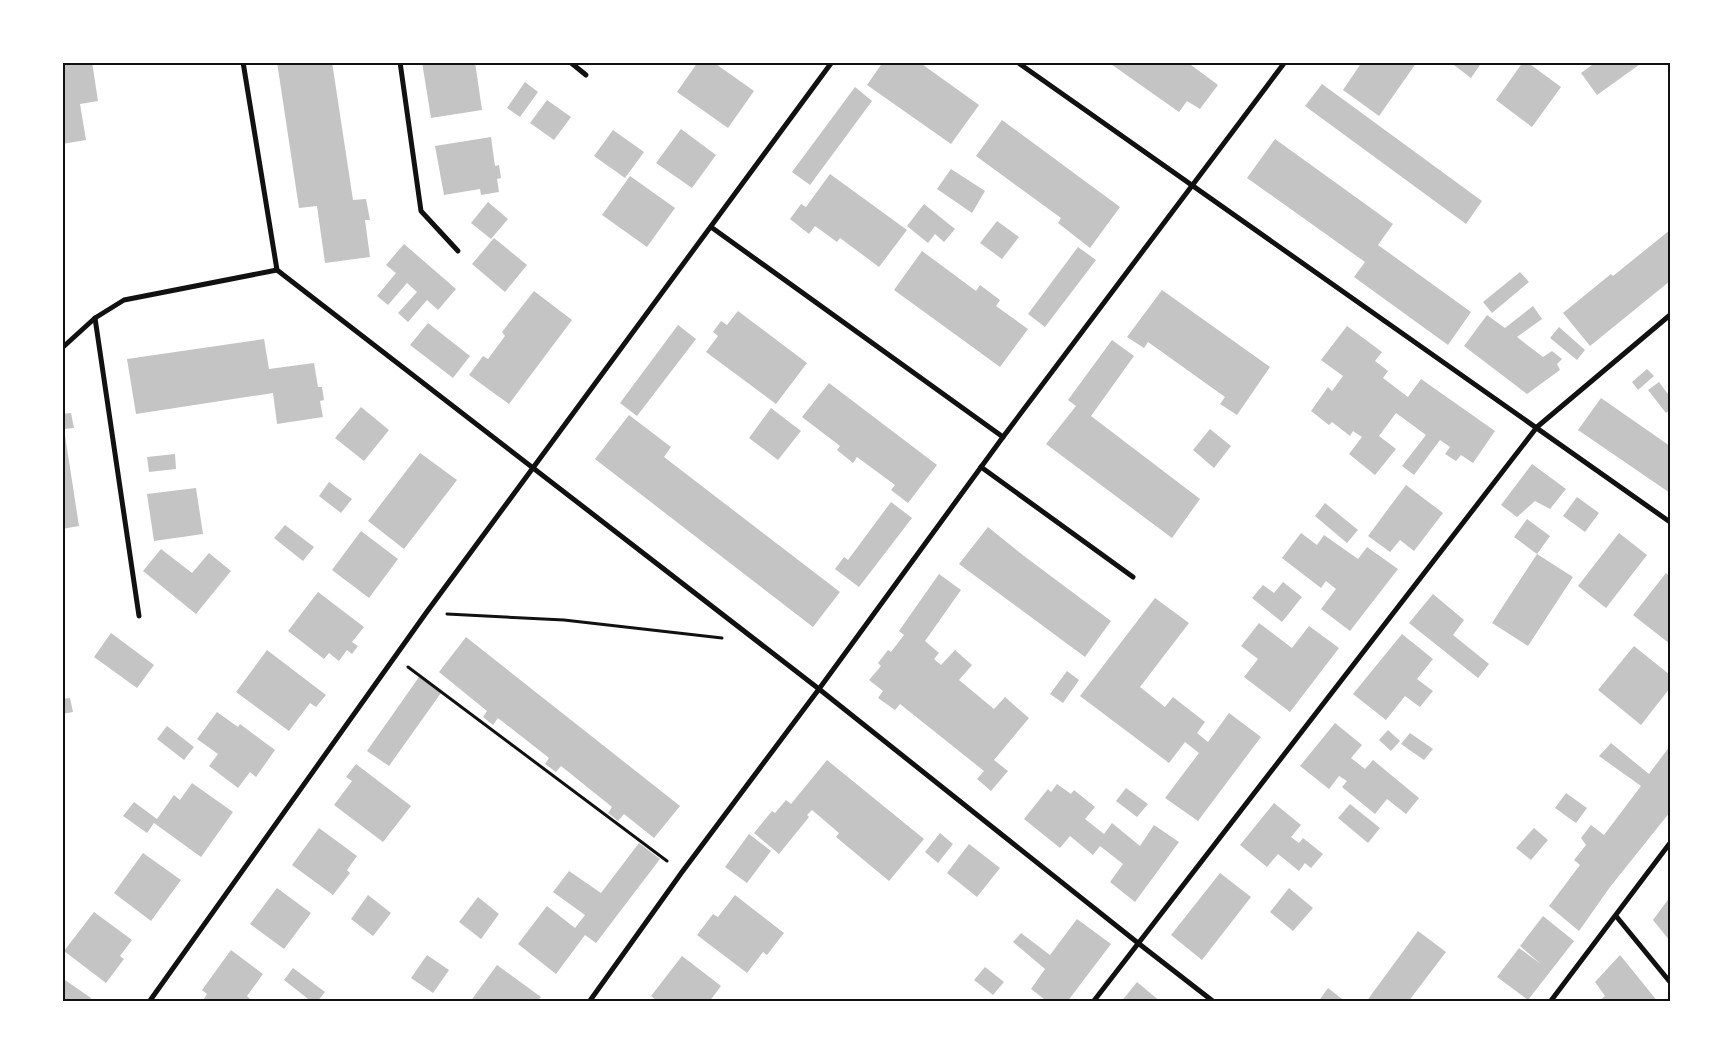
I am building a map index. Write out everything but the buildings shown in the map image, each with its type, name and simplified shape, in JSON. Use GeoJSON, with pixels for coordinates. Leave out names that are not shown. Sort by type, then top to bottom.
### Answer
{"type":"FeatureCollection","features":[{"type":"Feature","properties":{"kind":"street"},"geometry":{"type":"LineString","coordinates":[[243,62],[277,270],[819,689],[1214,1002]]}},
{"type":"Feature","properties":{"kind":"street"},"geometry":{"type":"LineString","coordinates":[[400,62],[421,211],[458,251]]}},
{"type":"Feature","properties":{"kind":"street"},"geometry":{"type":"LineString","coordinates":[[570,62],[586,75]]}},
{"type":"Feature","properties":{"kind":"street"},"geometry":{"type":"LineString","coordinates":[[149,1002],[426,613],[832,62]]}},
{"type":"Feature","properties":{"kind":"street"},"geometry":{"type":"LineString","coordinates":[[1016,62],[1670,522]]}},
{"type":"Feature","properties":{"kind":"street"},"geometry":{"type":"LineString","coordinates":[[589,1002],[682,872],[819,689],[1003,437],[1285,62]]}},
{"type":"Feature","properties":{"kind":"street"},"geometry":{"type":"LineString","coordinates":[[711,227],[1003,437]]}},
{"type":"Feature","properties":{"kind":"street"},"geometry":{"type":"LineString","coordinates":[[62,348],[95,318],[124,300],[277,270]]}},
{"type":"Feature","properties":{"kind":"street"},"geometry":{"type":"LineString","coordinates":[[1093,1002],[1537,427],[1670,315]]}},
{"type":"Feature","properties":{"kind":"street"},"geometry":{"type":"LineString","coordinates":[[95,318],[139,616]]}},
{"type":"Feature","properties":{"kind":"street"},"geometry":{"type":"LineString","coordinates":[[981,467],[1133,577]]}},
{"type":"Feature","properties":{"kind":"street"},"geometry":{"type":"LineString","coordinates":[[1550,1002],[1670,843]]}},
{"type":"Feature","properties":{"kind":"street"},"geometry":{"type":"LineString","coordinates":[[1616,916],[1670,982]]}},
{"type":"Feature","properties":{"kind":"path"},"geometry":{"type":"LineString","coordinates":[[426,613],[564,620],[758,642]]}},
{"type":"Feature","properties":{"kind":"path"},"geometry":{"type":"LineString","coordinates":[[395,656],[682,872]]}}]}
